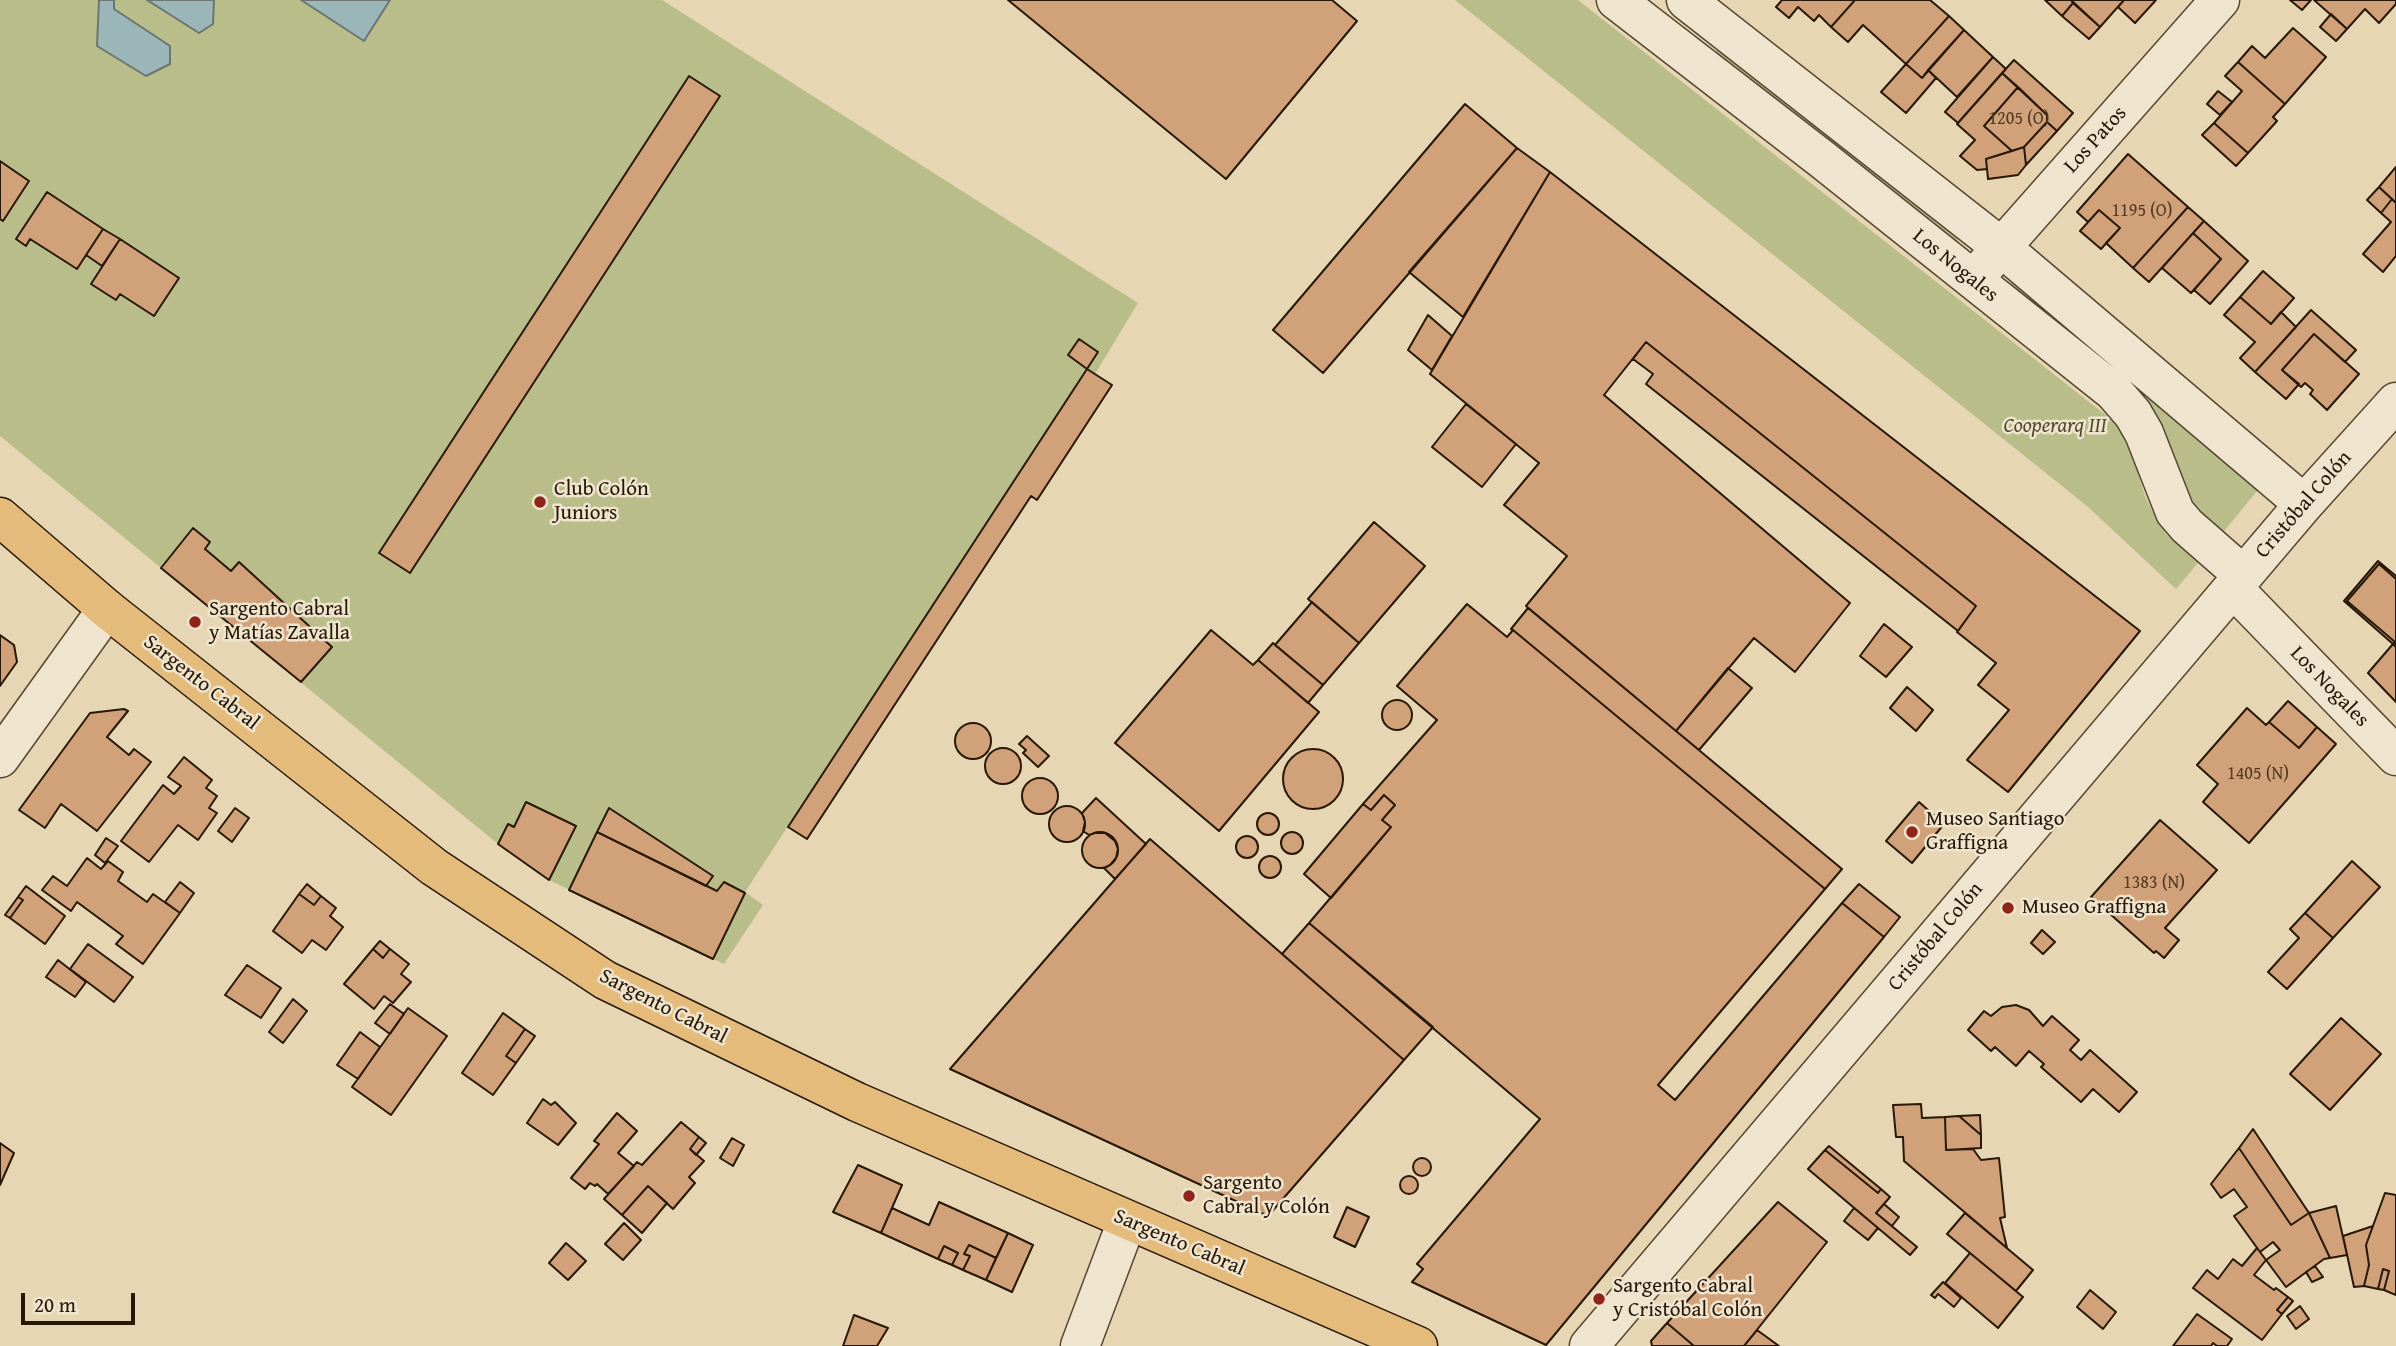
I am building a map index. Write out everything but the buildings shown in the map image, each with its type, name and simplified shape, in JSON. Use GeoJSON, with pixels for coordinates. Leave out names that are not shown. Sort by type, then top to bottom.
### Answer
{"type":"FeatureCollection","features":[{"type":"Feature","properties":{"kind":"main road","name":"Sargento Cabral"},"geometry":{"type":"LineString","coordinates":[[0,517],[107,609],[434,867],[605,980],[857,1102],[1418,1346]]}},
{"type":"Feature","properties":{"kind":"street","name":"Los Nogales"},"geometry":{"type":"LineString","coordinates":[[1616,0],[1823,160],[2114,392],[2133,414],[2144,433],[2175,512],[2396,756]]}},
{"type":"Feature","properties":{"kind":"street","name":"Los Patos"},"geometry":{"type":"LineString","coordinates":[[1972,280],[2220,0]]}},
{"type":"Feature","properties":{"kind":"street","name":"Los Nogales"},"geometry":{"type":"LineString","coordinates":[[1697,3],[2001,247],[2304,504]]}},
{"type":"Feature","properties":{"kind":"street"},"geometry":{"type":"LineString","coordinates":[[1669,41],[1697,3]]}},
{"type":"Feature","properties":{"kind":"street","name":"Cristóbal Colón"},"geometry":{"type":"LineString","coordinates":[[1588,1346],[2304,504],[2396,402]]}},
{"type":"Feature","properties":{"kind":"street"},"geometry":{"type":"LineString","coordinates":[[0,758],[107,609]]}},
{"type":"Feature","properties":{"kind":"street"},"geometry":{"type":"LineString","coordinates":[[1080,1346],[1127,1221]]}},
{"type":"Feature","properties":{"kind":"green space","name":"Club Colón Juniors"},"geometry":{"type":"Polygon","coordinates":[[[0,0],[662,0],[1138,303],[1095,374],[1087,369],[745,892],[763,905],[724,964],[549,880],[498,844],[0,436],[0,0]]]}},
{"type":"Feature","properties":{"kind":"green space","name":"Cooperarq III"},"geometry":{"type":"Polygon","coordinates":[[[1455,0],[1578,0],[2112,420],[2128,441],[2145,496],[2158,522],[2167,535],[2198,563],[2176,589],[2087,506],[1455,0]]]}},
{"type":"Feature","properties":{"kind":"green space"},"geometry":{"type":"Polygon","coordinates":[[[1718,50],[1958,238],[1956,246],[1711,54],[1718,50]]]}},
{"type":"Feature","properties":{"kind":"green space","name":"Cooperarq III"},"geometry":{"type":"Polygon","coordinates":[[[2014,281],[2257,489],[2220,536],[2179,501],[2008,288],[2014,281]]]}},
{"type":"Feature","properties":{"kind":"water"},"geometry":{"type":"Polygon","coordinates":[[[99,0],[114,0],[114,9],[170,46],[170,64],[146,76],[97,46],[99,0]]]}},
{"type":"Feature","properties":{"kind":"water"},"geometry":{"type":"Polygon","coordinates":[[[147,0],[214,0],[213,24],[199,33],[147,0]]]}},
{"type":"Feature","properties":{"kind":"water"},"geometry":{"type":"Polygon","coordinates":[[[301,0],[390,0],[364,41],[301,0]]]}},
{"type":"Feature","properties":{"kind":"place","name":"Club Colón Juniors"},"geometry":{"type":"Point","coordinates":[540,502]}},
{"type":"Feature","properties":{"kind":"place","name":"Sargento Cabral y Matías Zavalla"},"geometry":{"type":"Point","coordinates":[195,622]}},
{"type":"Feature","properties":{"kind":"place","name":"Museo Santiago Graffigna"},"geometry":{"type":"Point","coordinates":[1912,832]}},
{"type":"Feature","properties":{"kind":"place","name":"Museo Graffigna"},"geometry":{"type":"Point","coordinates":[2008,908]}},
{"type":"Feature","properties":{"kind":"place","name":"Sargento Cabral y Colón"},"geometry":{"type":"Point","coordinates":[1189,1196]}},
{"type":"Feature","properties":{"kind":"place","name":"Sargento Cabral y Cristóbal Colón"},"geometry":{"type":"Point","coordinates":[1599,1299]}}]}
